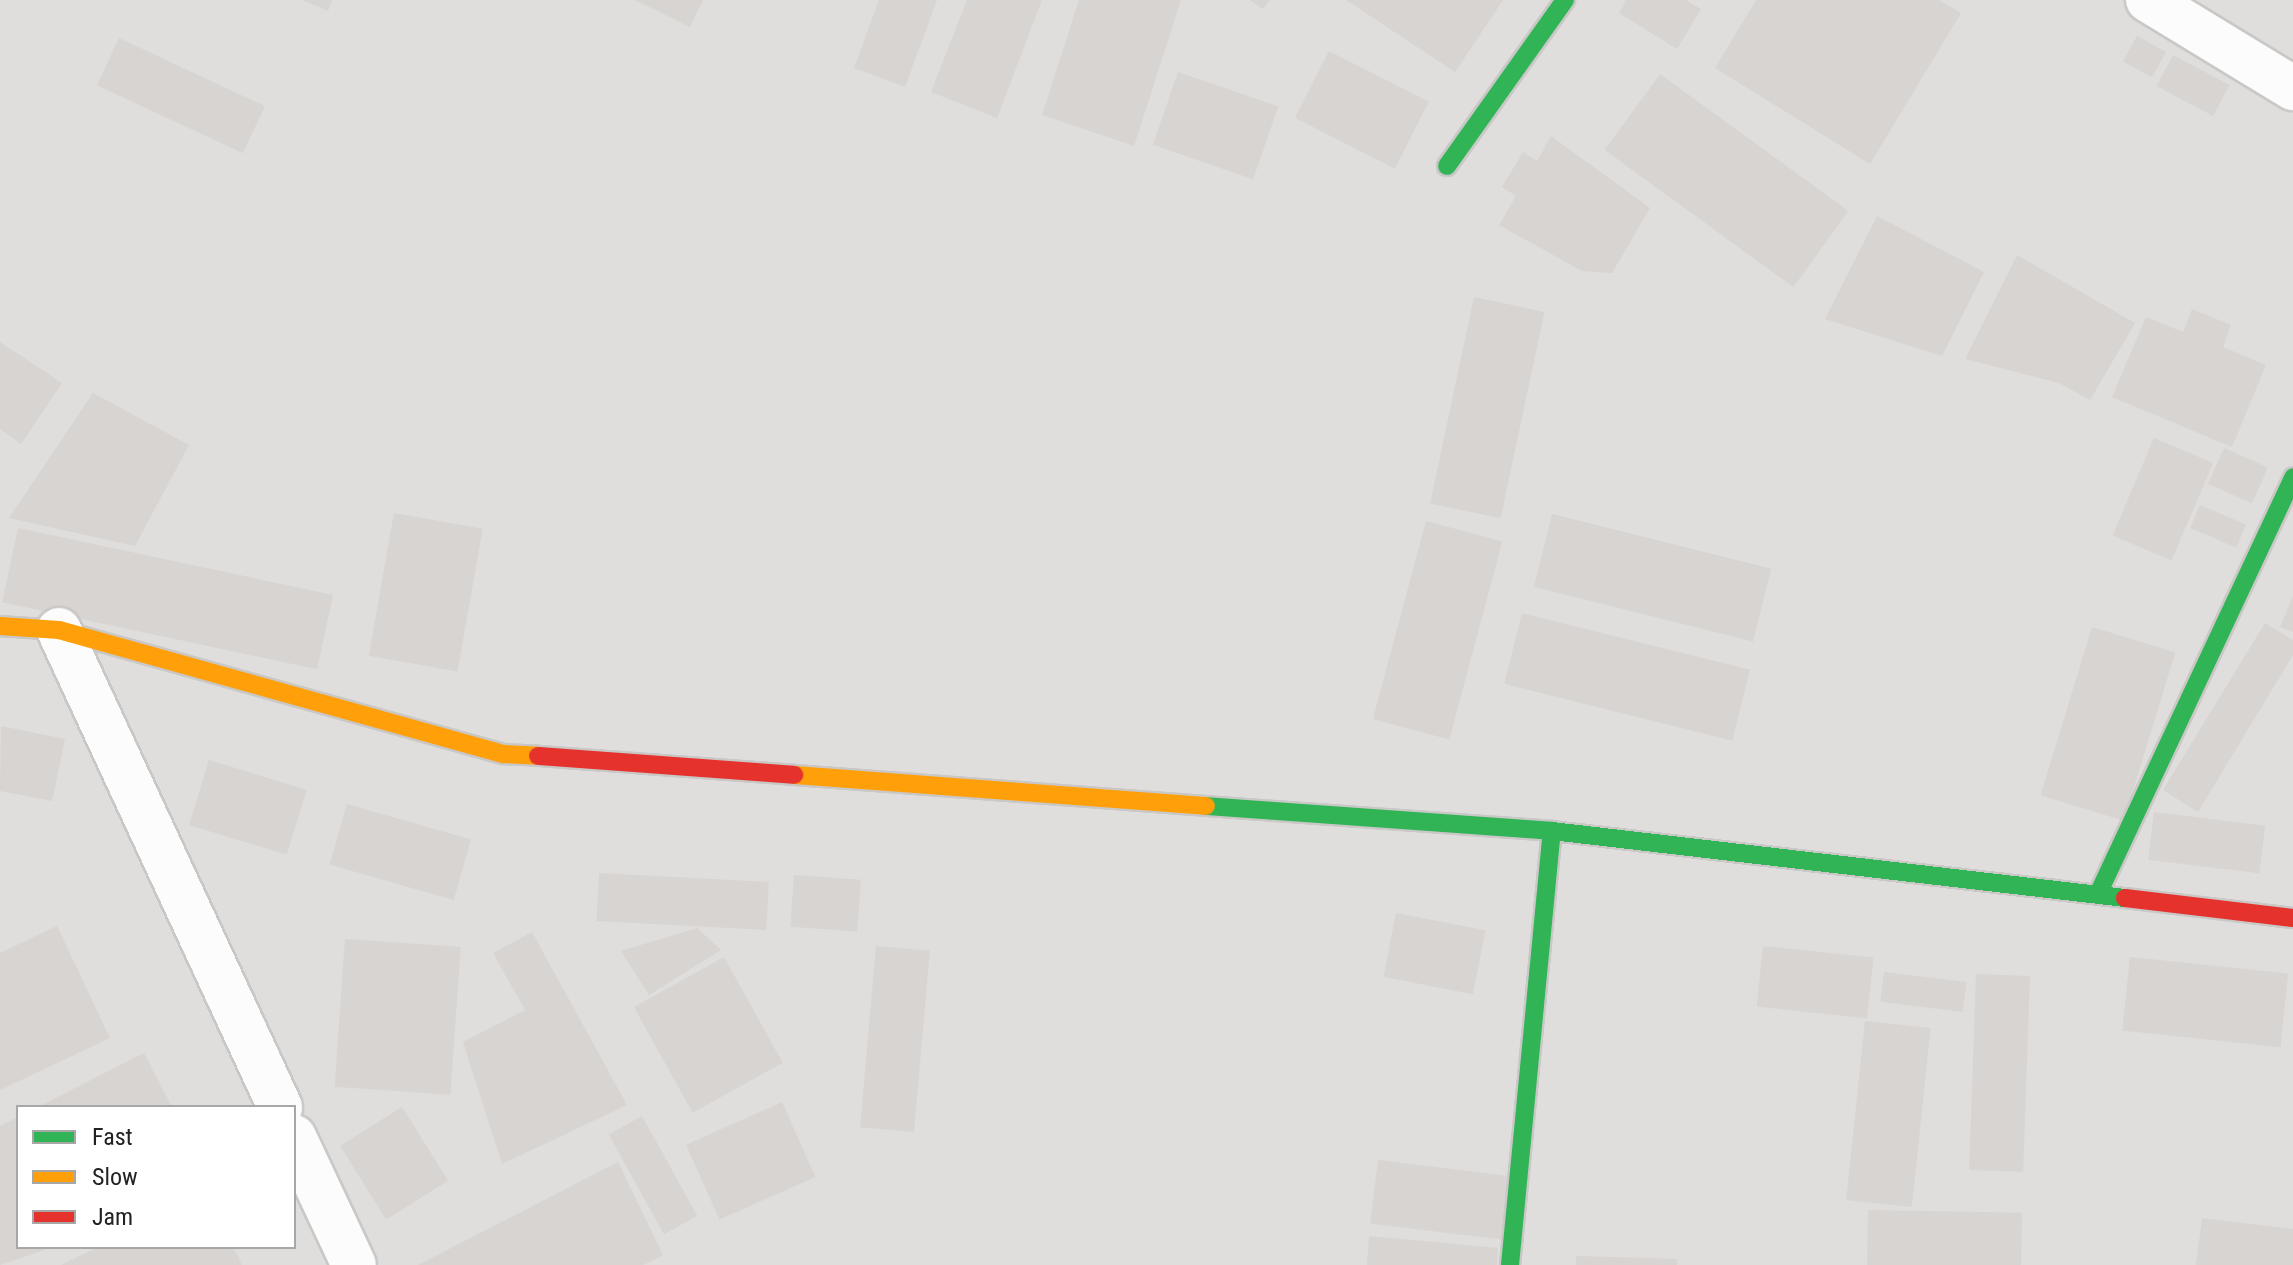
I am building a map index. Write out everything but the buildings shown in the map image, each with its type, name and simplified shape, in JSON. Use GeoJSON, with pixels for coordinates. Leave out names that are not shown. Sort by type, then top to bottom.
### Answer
{"type":"FeatureCollection","features":[{"type":"Feature","properties":{"kind":"street"},"geometry":{"type":"LineString","coordinates":[[1447,166],[1565,0]]}},
{"type":"Feature","properties":{"kind":"street"},"geometry":{"type":"LineString","coordinates":[[2148,0],[2293,88]]}},
{"type":"Feature","properties":{"kind":"street"},"geometry":{"type":"LineString","coordinates":[[2099,892],[2293,477]]}},
{"type":"Feature","properties":{"kind":"street"},"geometry":{"type":"LineString","coordinates":[[0,626],[59,630],[504,754],[1552,831],[2099,892],[2293,918]]}},
{"type":"Feature","properties":{"kind":"street"},"geometry":{"type":"LineString","coordinates":[[59,630],[279,1105]]}},
{"type":"Feature","properties":{"kind":"street"},"geometry":{"type":"LineString","coordinates":[[1510,1265],[1552,831]]}},
{"type":"Feature","properties":{"kind":"street"},"geometry":{"type":"LineString","coordinates":[[296,1141],[354,1265]]}},
{"type":"Feature","properties":{"kind":"shaded area"},"geometry":{"type":"Polygon","coordinates":[[[0,0],[2293,0],[2293,1265],[0,1265],[0,0]]]}},
{"type":"Feature","properties":{"kind":"traffic: fast"},"geometry":{"type":"LineString","coordinates":[[1447,166],[1565,0]]}},
{"type":"Feature","properties":{"kind":"traffic: fast"},"geometry":{"type":"LineString","coordinates":[[2099,892],[2293,477]]}},
{"type":"Feature","properties":{"kind":"traffic: fast"},"geometry":{"type":"LineString","coordinates":[[1206,806],[1552,831],[2125,898]]}},
{"type":"Feature","properties":{"kind":"traffic: fast"},"geometry":{"type":"LineString","coordinates":[[1510,1265],[1552,831]]}},
{"type":"Feature","properties":{"kind":"traffic: slow"},"geometry":{"type":"LineString","coordinates":[[0,626],[59,630],[504,754],[538,756]]}},
{"type":"Feature","properties":{"kind":"traffic: slow"},"geometry":{"type":"LineString","coordinates":[[794,775],[1206,806]]}},
{"type":"Feature","properties":{"kind":"traffic: jam"},"geometry":{"type":"LineString","coordinates":[[538,756],[794,775]]}},
{"type":"Feature","properties":{"kind":"traffic: jam"},"geometry":{"type":"LineString","coordinates":[[2125,898],[2293,918]]}}]}
